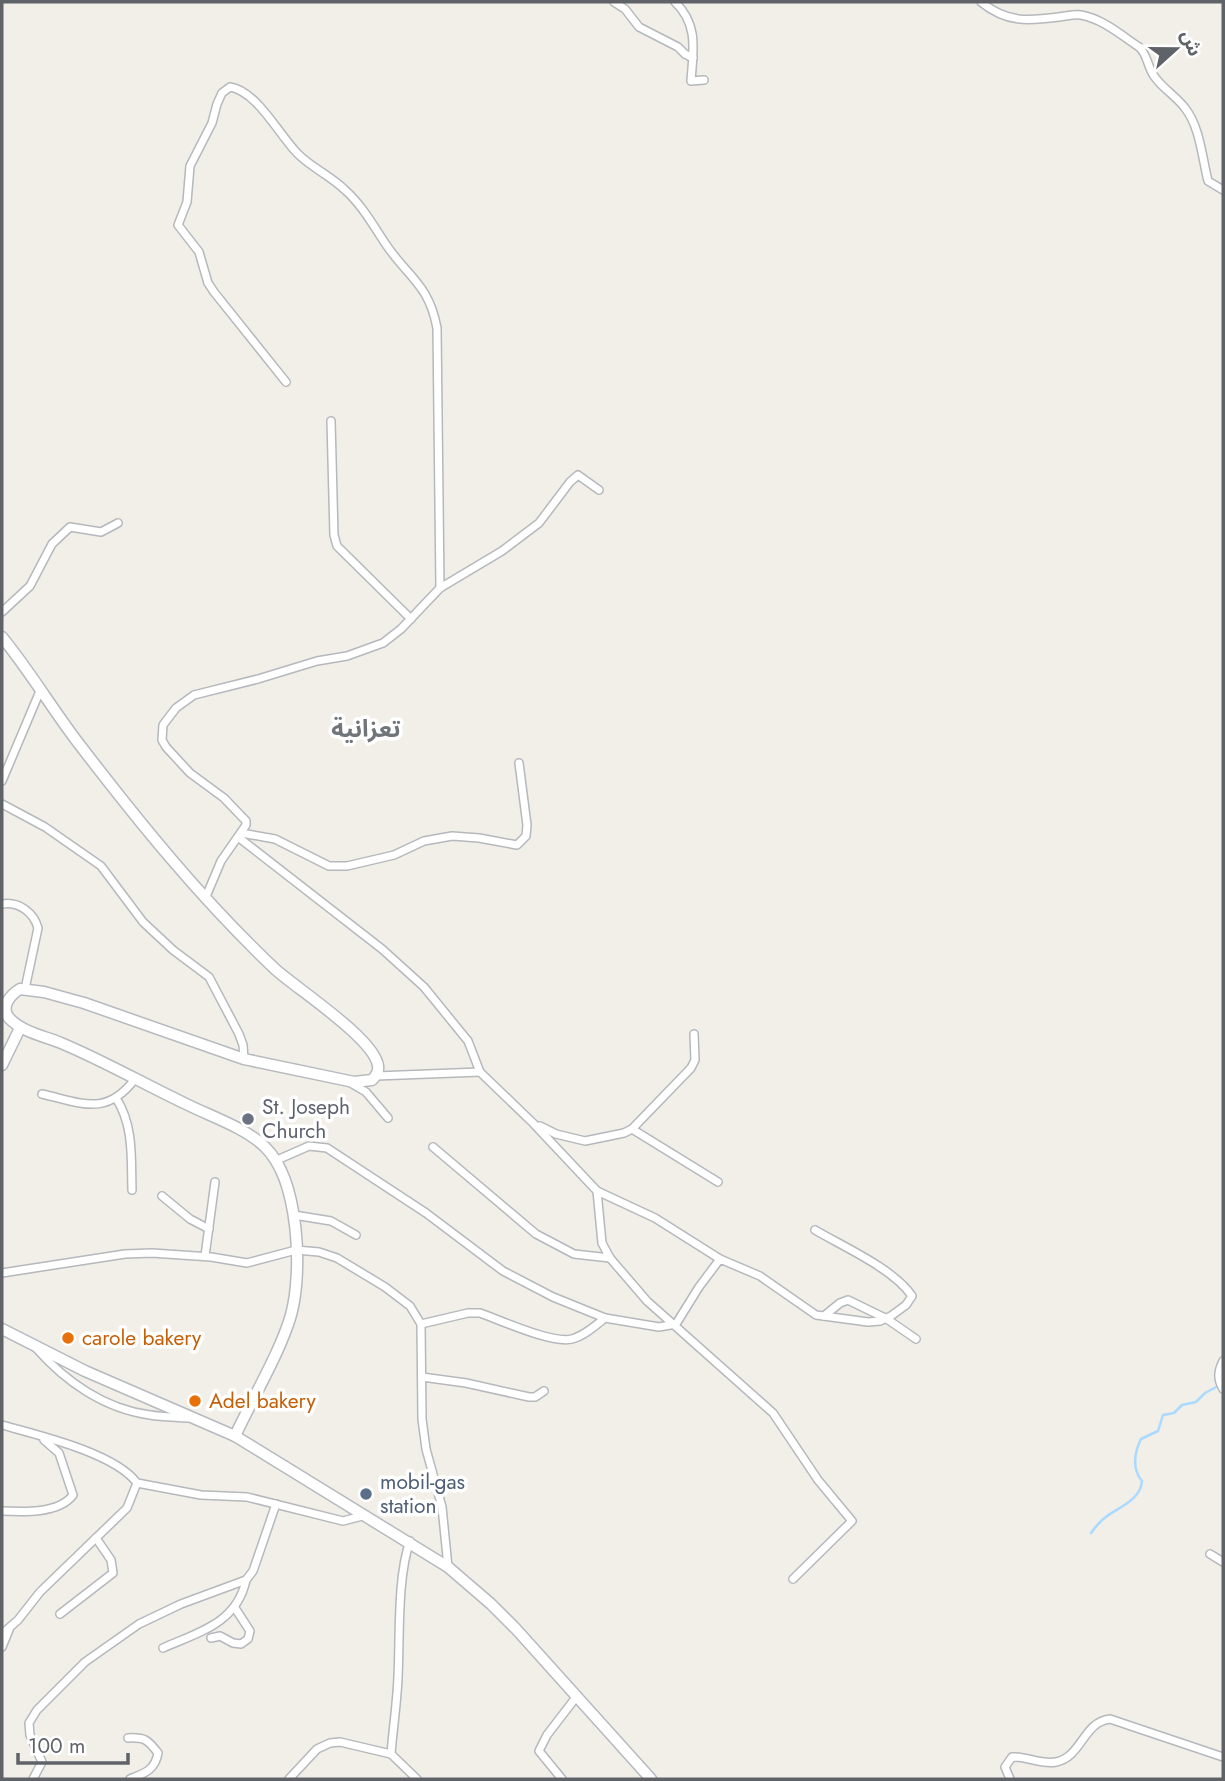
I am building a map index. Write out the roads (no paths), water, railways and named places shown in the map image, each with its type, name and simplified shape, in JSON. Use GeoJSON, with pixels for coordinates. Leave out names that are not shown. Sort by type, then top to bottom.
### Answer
{"type":"FeatureCollection","features":[{"type":"Feature","properties":{"kind":"street"},"geometry":{"type":"LineString","coordinates":[[614,2],[625,9],[639,27],[693,58]]}},
{"type":"Feature","properties":{"kind":"street"},"geometry":{"type":"LineString","coordinates":[[675,2],[689,17],[694,45],[691,81],[704,80]]}},
{"type":"Feature","properties":{"kind":"street"},"geometry":{"type":"LineString","coordinates":[[981,2],[1002,17],[1032,20],[1079,14],[1097,19],[1139,47],[1145,52],[1150,70],[1161,86],[1184,107],[1194,122],[1208,181],[1223,190]]}},
{"type":"Feature","properties":{"kind":"street"},"geometry":{"type":"LineString","coordinates":[[286,382],[214,292],[208,283],[199,252],[178,225],[187,202],[190,166],[212,123],[222,93],[230,88],[252,99],[299,155],[350,195],[389,250],[418,281],[431,304],[437,328],[440,588]]}},
{"type":"Feature","properties":{"kind":"street"},"geometry":{"type":"LineString","coordinates":[[331,421],[334,534],[337,546],[411,619]]}},
{"type":"Feature","properties":{"kind":"street"},"geometry":{"type":"LineString","coordinates":[[205,899],[221,861],[246,821],[240,813],[190,773],[166,747],[162,734],[169,716],[194,695],[372,648],[392,637],[440,588],[502,551],[538,523],[578,475],[599,490]]}},
{"type":"Feature","properties":{"kind":"street"},"geometry":{"type":"LineString","coordinates":[[2,612],[30,586],[52,544],[70,527],[100,532],[118,523]]}},
{"type":"Feature","properties":{"kind":"street"},"geometry":{"type":"LineString","coordinates":[[2,637],[133,814],[205,899],[281,974],[348,1027],[365,1044],[378,1065],[376,1076]]}},
{"type":"Feature","properties":{"kind":"street"},"geometry":{"type":"LineString","coordinates":[[2,781],[40,691]]}},
{"type":"Feature","properties":{"kind":"street"},"geometry":{"type":"LineString","coordinates":[[239,835],[275,839],[330,866],[347,866],[394,855],[424,841],[452,836],[517,845],[524,839],[527,825],[519,763]]}},
{"type":"Feature","properties":{"kind":"street"},"geometry":{"type":"LineString","coordinates":[[2,804],[45,827],[101,866],[143,922],[173,950],[209,977],[239,1034],[244,1059]]}},
{"type":"Feature","properties":{"kind":"street"},"geometry":{"type":"LineString","coordinates":[[239,835],[382,949],[424,987],[468,1041],[480,1072],[597,1191],[655,1218],[720,1259],[760,1276],[811,1312],[868,1322],[887,1319],[906,1305],[912,1296],[908,1290],[886,1272],[815,1230]]}},
{"type":"Feature","properties":{"kind":"street"},"geometry":{"type":"LineString","coordinates":[[2,904],[7,902],[28,911],[36,919],[38,928],[25,989]]}},
{"type":"Feature","properties":{"kind":"street"},"geometry":{"type":"LineString","coordinates":[[235,1436],[290,1317],[295,1291],[294,1215],[289,1189],[277,1160],[255,1138],[63,1044],[20,1028],[3,1011],[9,998],[16,991],[25,989],[84,1003],[244,1059],[345,1080],[368,1082],[376,1076],[480,1072]]}},
{"type":"Feature","properties":{"kind":"street"},"geometry":{"type":"LineString","coordinates":[[2,1065],[20,1028]]}},
{"type":"Feature","properties":{"kind":"street"},"geometry":{"type":"LineString","coordinates":[[533,1123],[556,1134],[585,1141],[632,1129],[691,1068],[695,1060],[694,1034]]}},
{"type":"Feature","properties":{"kind":"street"},"geometry":{"type":"LineString","coordinates":[[42,1094],[93,1105],[112,1102],[125,1092],[135,1079]]}},
{"type":"Feature","properties":{"kind":"street"},"geometry":{"type":"LineString","coordinates":[[345,1080],[366,1092],[388,1118]]}},
{"type":"Feature","properties":{"kind":"street"},"geometry":{"type":"LineString","coordinates":[[117,1098],[128,1125],[132,1190]]}},
{"type":"Feature","properties":{"kind":"street"},"geometry":{"type":"LineString","coordinates":[[632,1129],[718,1182]]}},
{"type":"Feature","properties":{"kind":"street"},"geometry":{"type":"LineString","coordinates":[[277,1160],[309,1146],[322,1145],[426,1213],[503,1271],[553,1297],[605,1318],[659,1327],[676,1325]]}},
{"type":"Feature","properties":{"kind":"street"},"geometry":{"type":"LineString","coordinates":[[433,1147],[536,1234],[574,1254],[610,1258]]}},
{"type":"Feature","properties":{"kind":"street"},"geometry":{"type":"LineString","coordinates":[[205,1256],[215,1182]]}},
{"type":"Feature","properties":{"kind":"street"},"geometry":{"type":"LineString","coordinates":[[597,1191],[602,1243],[610,1258],[647,1301],[773,1413],[818,1480],[852,1521],[793,1579]]}},
{"type":"Feature","properties":{"kind":"street"},"geometry":{"type":"LineString","coordinates":[[162,1196],[190,1219],[209,1229]]}},
{"type":"Feature","properties":{"kind":"street"},"geometry":{"type":"LineString","coordinates":[[294,1215],[331,1221],[356,1235]]}},
{"type":"Feature","properties":{"kind":"street"},"geometry":{"type":"LineString","coordinates":[[2,1273],[125,1254],[205,1256],[247,1263],[296,1250],[319,1252],[356,1268],[410,1306],[421,1324],[422,1419],[426,1449],[442,1507],[448,1567]]}},
{"type":"Feature","properties":{"kind":"street"},"geometry":{"type":"LineString","coordinates":[[676,1325],[720,1259]]}},
{"type":"Feature","properties":{"kind":"street"},"geometry":{"type":"LineString","coordinates":[[824,1316],[848,1300],[887,1319],[916,1339]]}},
{"type":"Feature","properties":{"kind":"street"},"geometry":{"type":"LineString","coordinates":[[421,1324],[468,1313],[480,1313],[551,1338],[565,1340],[579,1337],[605,1318]]}},
{"type":"Feature","properties":{"kind":"street"},"geometry":{"type":"LineString","coordinates":[[2,1329],[192,1419],[235,1436],[410,1541],[448,1567],[491,1604],[577,1696],[644,1775],[651,1779]]}},
{"type":"Feature","properties":{"kind":"street"},"geometry":{"type":"LineString","coordinates":[[34,1346],[60,1374],[103,1400],[150,1415],[192,1419]]}},
{"type":"Feature","properties":{"kind":"street"},"geometry":{"type":"LineString","coordinates":[[1223,1361],[1218,1380],[1223,1389]]}},
{"type":"Feature","properties":{"kind":"street"},"geometry":{"type":"LineString","coordinates":[[422,1377],[466,1383],[529,1397],[544,1391]]}},
{"type":"Feature","properties":{"kind":"street"},"geometry":{"type":"LineString","coordinates":[[2,1425],[107,1460],[130,1473],[137,1483],[201,1495],[247,1497],[343,1521],[366,1515]]}},
{"type":"Feature","properties":{"kind":"street"},"geometry":{"type":"LineString","coordinates":[[2,1511],[34,1513],[69,1500],[73,1495],[59,1453],[38,1435]]}},
{"type":"Feature","properties":{"kind":"street"},"geometry":{"type":"LineString","coordinates":[[2,1634],[40,1592],[127,1508],[137,1483]]}},
{"type":"Feature","properties":{"kind":"street"},"geometry":{"type":"LineString","coordinates":[[163,1648],[212,1626],[235,1608],[243,1594],[246,1580],[253,1571],[276,1504]]}},
{"type":"Feature","properties":{"kind":"street"},"geometry":{"type":"LineString","coordinates":[[60,1614],[113,1573],[111,1560],[96,1538]]}},
{"type":"Feature","properties":{"kind":"street"},"geometry":{"type":"LineString","coordinates":[[391,1754],[403,1573],[410,1541]]}},
{"type":"Feature","properties":{"kind":"street"},"geometry":{"type":"LineString","coordinates":[[1210,1553],[1223,1562]]}},
{"type":"Feature","properties":{"kind":"street"},"geometry":{"type":"LineString","coordinates":[[33,1779],[42,1762],[30,1735],[29,1723],[43,1704],[85,1662],[139,1625],[181,1604],[246,1580]]}},
{"type":"Feature","properties":{"kind":"street"},"geometry":{"type":"LineString","coordinates":[[211,1638],[220,1636],[241,1644],[248,1639],[250,1631],[235,1608]]}},
{"type":"Feature","properties":{"kind":"street"},"geometry":{"type":"LineString","coordinates":[[2,1647],[11,1626]]}},
{"type":"Feature","properties":{"kind":"street"},"geometry":{"type":"LineString","coordinates":[[562,1779],[539,1751],[547,1735],[577,1696]]}},
{"type":"Feature","properties":{"kind":"street"},"geometry":{"type":"LineString","coordinates":[[1010,1779],[1005,1767],[1012,1757],[1052,1763],[1062,1761],[1082,1743],[1100,1720],[1110,1719],[1223,1757]]}},
{"type":"Feature","properties":{"kind":"street"},"geometry":{"type":"LineString","coordinates":[[128,1738],[142,1737],[148,1740],[158,1753],[156,1764],[147,1772],[130,1779]]}},
{"type":"Feature","properties":{"kind":"street"},"geometry":{"type":"LineString","coordinates":[[289,1779],[317,1749],[330,1743],[351,1743],[391,1754],[417,1779]]}},
{"type":"Feature","properties":{"kind":"waterway"},"geometry":{"type":"LineString","coordinates":[[1091,1533],[1102,1520],[1138,1493],[1142,1481],[1135,1461],[1141,1439],[1158,1431],[1163,1415],[1174,1413],[1182,1405],[1196,1402],[1205,1393],[1220,1385]]}},
{"type":"Feature","properties":{"kind":"place","name":"St. Joseph Church"},"geometry":{"type":"Point","coordinates":[248,1119]}},
{"type":"Feature","properties":{"kind":"place","name":"carole bakery"},"geometry":{"type":"Point","coordinates":[68,1338]}},
{"type":"Feature","properties":{"kind":"place","name":"Adel bakery"},"geometry":{"type":"Point","coordinates":[195,1401]}},
{"type":"Feature","properties":{"kind":"place","name":"mobil-gas station"},"geometry":{"type":"Point","coordinates":[366,1494]}},
{"type":"Feature","properties":{"kind":"district","name":"تعزانية"},"geometry":{"type":"Point","coordinates":[366,729]}}]}
